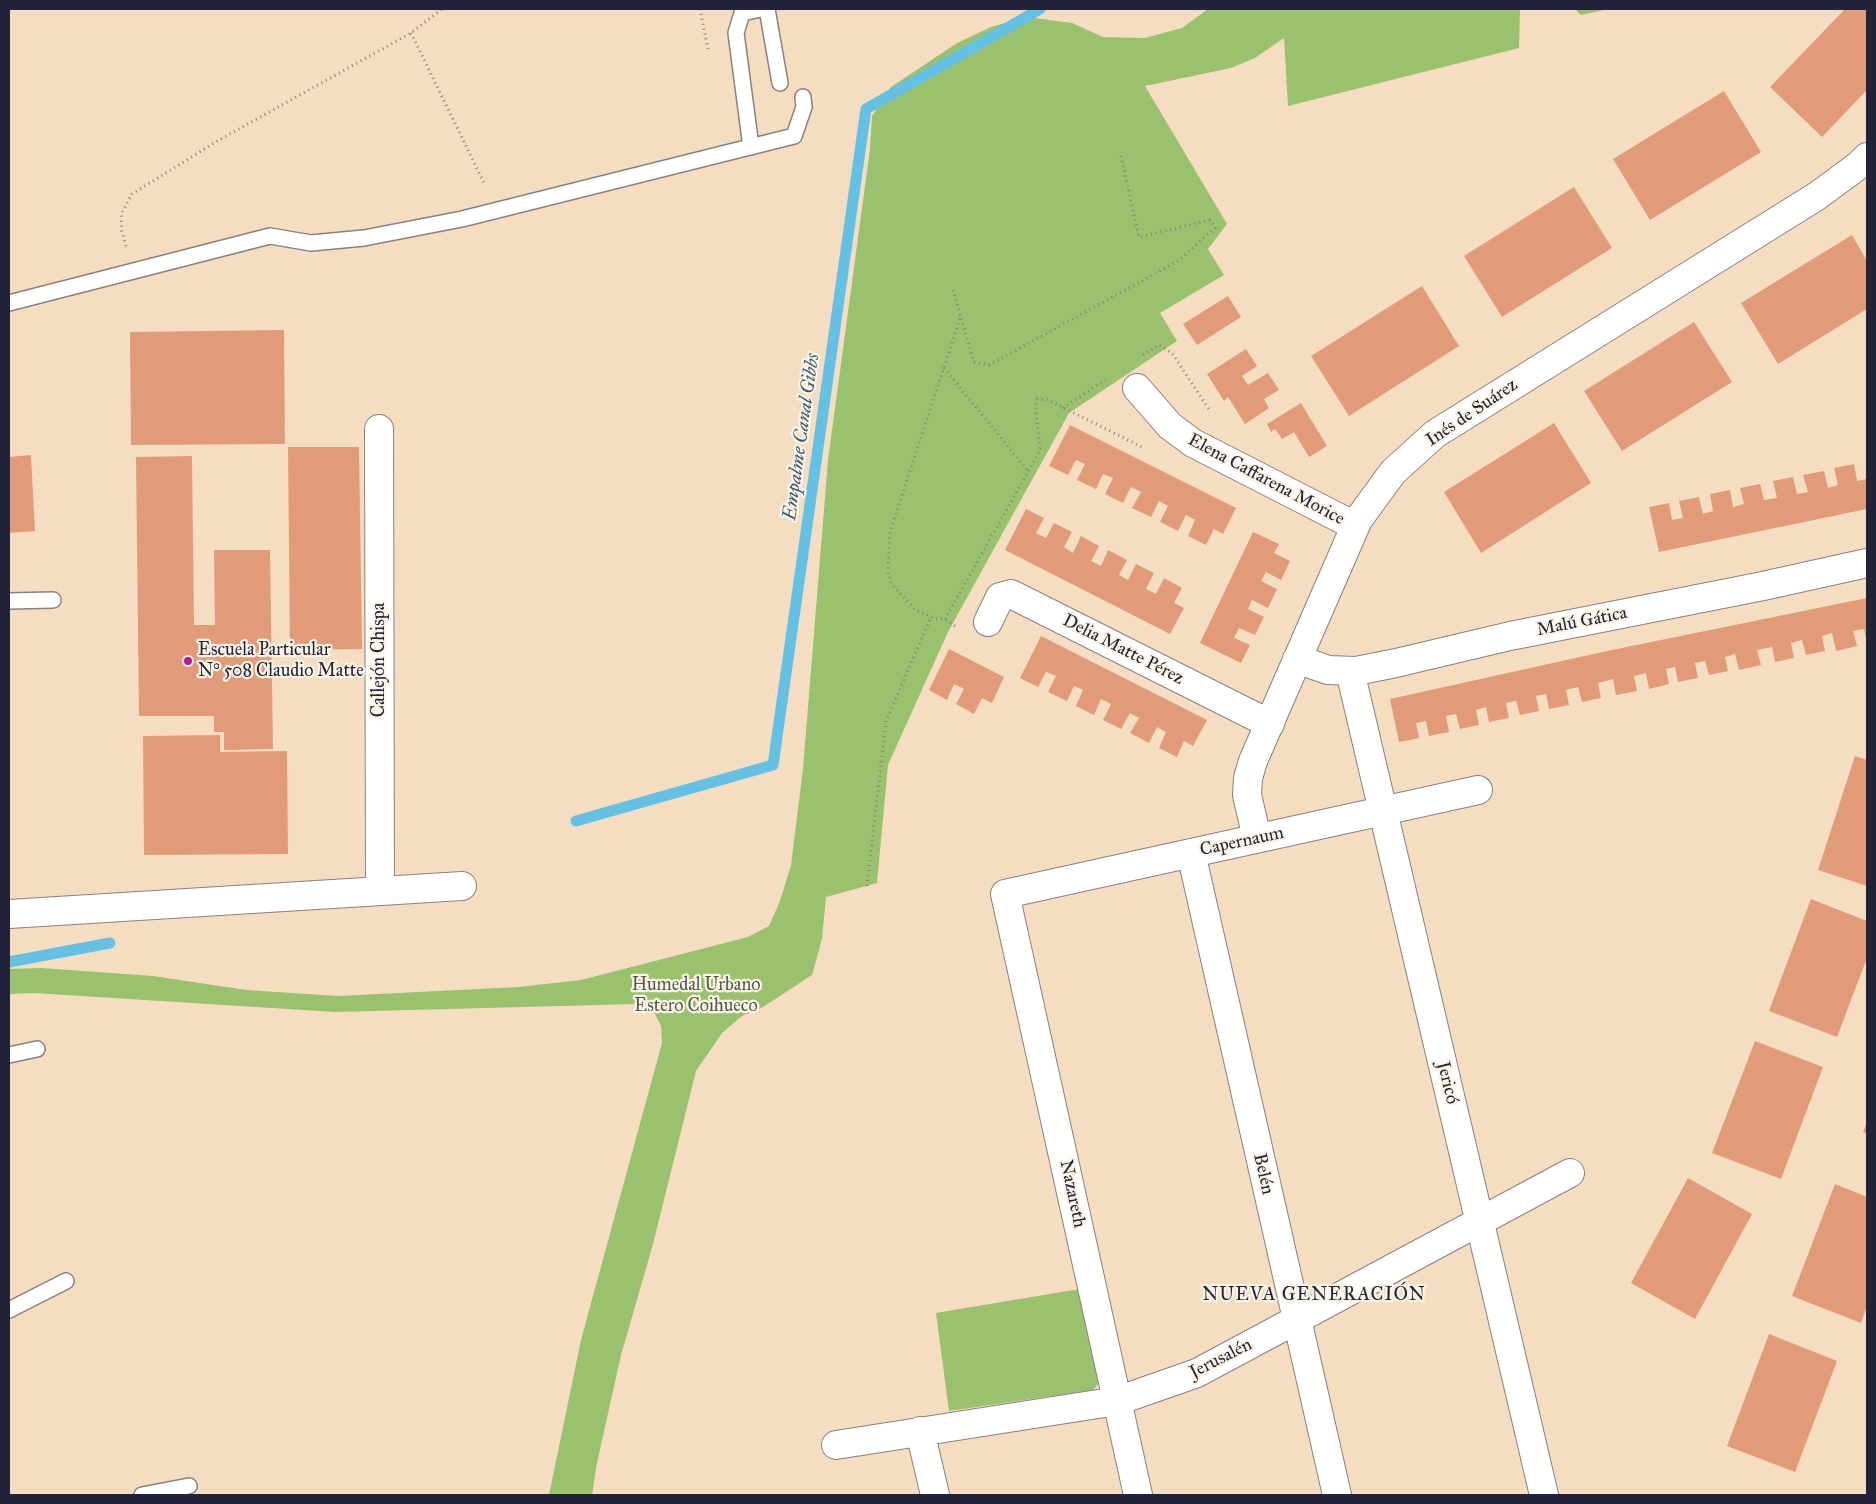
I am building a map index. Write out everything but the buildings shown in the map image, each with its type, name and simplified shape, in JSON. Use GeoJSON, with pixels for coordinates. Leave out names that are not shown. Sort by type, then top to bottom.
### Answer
{"type":"FeatureCollection","features":[{"type":"Feature","properties":{"kind":"street","name":"Inés de Suárez"},"geometry":{"type":"LineString","coordinates":[[1257,838],[1247,795],[1248,778],[1253,761],[1355,526],[1393,472],[1435,434],[1817,196],[1867,157]]}},
{"type":"Feature","properties":{"kind":"street","name":"Elena Caffarena Morice"},"geometry":{"type":"LineString","coordinates":[[1137,388],[1170,426],[1193,443],[1355,526]]}},
{"type":"Feature","properties":{"kind":"street","name":"Callejón Chispa"},"geometry":{"type":"LineString","coordinates":[[380,430],[380,891]]}},
{"type":"Feature","properties":{"kind":"street","name":"Malú Gática"},"geometry":{"type":"LineString","coordinates":[[1298,659],[1328,670],[1350,671],[1396,663],[1510,636],[1763,586],[1867,563]]}},
{"type":"Feature","properties":{"kind":"street","name":"Delia Matte Pérez"},"geometry":{"type":"LineString","coordinates":[[988,622],[1000,597],[1012,594],[1270,724]]}},
{"type":"Feature","properties":{"kind":"street","name":"Jericó"},"geometry":{"type":"LineString","coordinates":[[1350,671],[1544,1495]]}},
{"type":"Feature","properties":{"kind":"street","name":"Capernaum"},"geometry":{"type":"LineString","coordinates":[[1005,894],[1478,790]]}},
{"type":"Feature","properties":{"kind":"street","name":"Belén"},"geometry":{"type":"LineString","coordinates":[[1191,853],[1337,1495]]}},
{"type":"Feature","properties":{"kind":"street"},"geometry":{"type":"LineString","coordinates":[[9,914],[462,886]]}},
{"type":"Feature","properties":{"kind":"street","name":"Nazareth"},"geometry":{"type":"LineString","coordinates":[[1005,894],[1138,1495]]}},
{"type":"Feature","properties":{"kind":"street","name":"Jerusalén"},"geometry":{"type":"LineString","coordinates":[[836,1445],[1117,1401],[1197,1373],[1570,1173]]}},
{"type":"Feature","properties":{"kind":"street"},"geometry":{"type":"LineString","coordinates":[[920,1431],[935,1495]]}},
{"type":"Feature","properties":{"kind":"lane"},"geometry":{"type":"LineString","coordinates":[[752,147],[736,32],[742,13],[761,9]]}},
{"type":"Feature","properties":{"kind":"lane"},"geometry":{"type":"LineString","coordinates":[[767,9],[780,83]]}},
{"type":"Feature","properties":{"kind":"lane"},"geometry":{"type":"LineString","coordinates":[[9,303],[270,236],[311,243],[364,238],[497,210],[752,147],[794,136],[804,107],[803,97]]}},
{"type":"Feature","properties":{"kind":"lane"},"geometry":{"type":"LineString","coordinates":[[9,601],[53,600]]}},
{"type":"Feature","properties":{"kind":"lane"},"geometry":{"type":"LineString","coordinates":[[9,1055],[37,1049]]}},
{"type":"Feature","properties":{"kind":"lane"},"geometry":{"type":"LineString","coordinates":[[9,1310],[66,1281]]}},
{"type":"Feature","properties":{"kind":"lane"},"geometry":{"type":"LineString","coordinates":[[142,1495],[189,1486]]}},
{"type":"Feature","properties":{"kind":"path"},"geometry":{"type":"LineString","coordinates":[[132,271],[122,232],[121,214],[132,194],[219,140],[411,33],[442,9]]}},
{"type":"Feature","properties":{"kind":"path"},"geometry":{"type":"LineString","coordinates":[[411,33],[497,210]]}},
{"type":"Feature","properties":{"kind":"path"},"geometry":{"type":"LineString","coordinates":[[953,290],[974,362],[989,365],[1178,261],[1215,228],[1210,220],[1139,237],[1121,156]]}},
{"type":"Feature","properties":{"kind":"path"},"geometry":{"type":"LineString","coordinates":[[960,318],[890,532],[888,572],[892,585],[916,610],[936,619],[945,619],[967,633],[978,634],[988,622]]}},
{"type":"Feature","properties":{"kind":"path"},"geometry":{"type":"LineString","coordinates":[[944,368],[1028,471]]}},
{"type":"Feature","properties":{"kind":"path"},"geometry":{"type":"LineString","coordinates":[[945,619],[1040,447],[1035,406],[1037,399],[1046,400],[1149,451]]}},
{"type":"Feature","properties":{"kind":"path"},"geometry":{"type":"LineString","coordinates":[[867,886],[886,721],[893,701],[931,617]]}},
{"type":"Feature","properties":{"kind":"green space","name":"Humedal Urbano Estero Coihueco"},"geometry":{"type":"Polygon","coordinates":[[[1208,9],[1520,9],[1519,48],[1288,106],[1284,38],[1255,58],[1231,68],[1145,86],[1227,224],[1208,249],[1224,275],[1160,313],[1177,341],[1069,413],[948,632],[888,765],[877,883],[826,897],[822,939],[812,975],[763,1007],[742,1016],[722,1033],[696,1071],[653,1244],[621,1355],[597,1463],[592,1495],[549,1495],[581,1340],[662,1043],[661,1026],[653,1010],[636,1004],[335,1012],[34,993],[9,994],[9,969],[41,968],[153,976],[246,990],[338,996],[518,987],[581,980],[748,937],[769,926],[780,901],[791,865],[803,769],[828,460],[870,149],[872,116],[891,87],[957,43],[991,27],[1026,17],[1072,23],[1103,37],[1145,38],[1182,28],[1208,9]]]}},
{"type":"Feature","properties":{"kind":"green space"},"geometry":{"type":"Polygon","coordinates":[[[1575,9],[1608,9],[1581,15],[1575,9]]]}},
{"type":"Feature","properties":{"kind":"green space"},"geometry":{"type":"Polygon","coordinates":[[[1080,1289],[1099,1383],[1093,1390],[949,1411],[936,1313],[1080,1289]]]}},
{"type":"Feature","properties":{"kind":"waterway","name":"Empalme Canal Gibbs"},"geometry":{"type":"LineString","coordinates":[[576,821],[773,765],[866,109],[1040,9]]}},
{"type":"Feature","properties":{"kind":"waterway","name":"Empalme Canal Gibbs"},"geometry":{"type":"LineString","coordinates":[[9,962],[110,943]]}},
{"type":"Feature","properties":{"kind":"place","name":"Escuela Particular N° 508 Claudio Matte"},"geometry":{"type":"Point","coordinates":[188,661]}},
{"type":"Feature","properties":{"kind":"district","name":"NUEVA GENERACIÓN"},"geometry":{"type":"Point","coordinates":[1314,1295]}}]}
